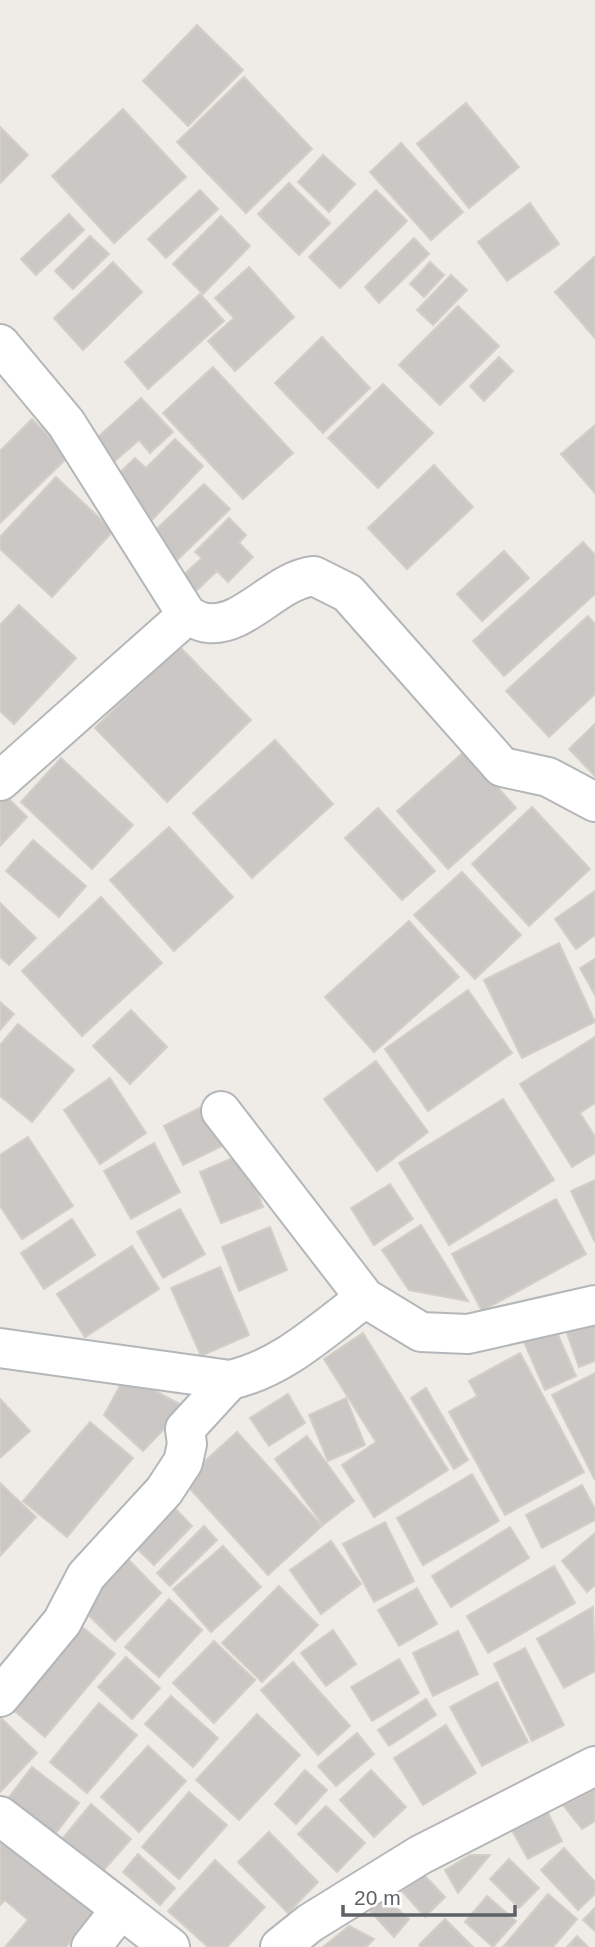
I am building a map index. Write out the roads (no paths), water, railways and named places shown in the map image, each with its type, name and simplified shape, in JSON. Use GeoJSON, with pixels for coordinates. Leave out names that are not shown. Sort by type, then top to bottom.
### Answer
{"type":"FeatureCollection","features":[{"type":"Feature","properties":{"kind":"street"},"geometry":{"type":"LineString","coordinates":[[0,344],[66,423],[187,615],[209,624],[240,615],[299,578],[314,576],[331,583],[348,593],[502,767],[548,777],[595,802]]}},
{"type":"Feature","properties":{"kind":"street"},"geometry":{"type":"LineString","coordinates":[[0,781],[187,615]]}},
{"type":"Feature","properties":{"kind":"street"},"geometry":{"type":"LineString","coordinates":[[221,1111],[365,1298],[421,1332],[468,1334],[595,1305]]}},
{"type":"Feature","properties":{"kind":"street"},"geometry":{"type":"LineString","coordinates":[[0,1348],[230,1380],[248,1376],[286,1358],[365,1298]]}},
{"type":"Feature","properties":{"kind":"street"},"geometry":{"type":"LineString","coordinates":[[0,1697],[62,1622],[86,1576],[164,1490],[183,1462],[187,1444],[185,1429],[230,1380]]}},
{"type":"Feature","properties":{"kind":"street"},"geometry":{"type":"LineString","coordinates":[[280,1947],[310,1923],[420,1855],[595,1766]]}},
{"type":"Feature","properties":{"kind":"street"},"geometry":{"type":"LineString","coordinates":[[0,1816],[170,1947]]}},
{"type":"Feature","properties":{"kind":"street"},"geometry":{"type":"LineString","coordinates":[[91,1947],[121,1909]]}}]}
